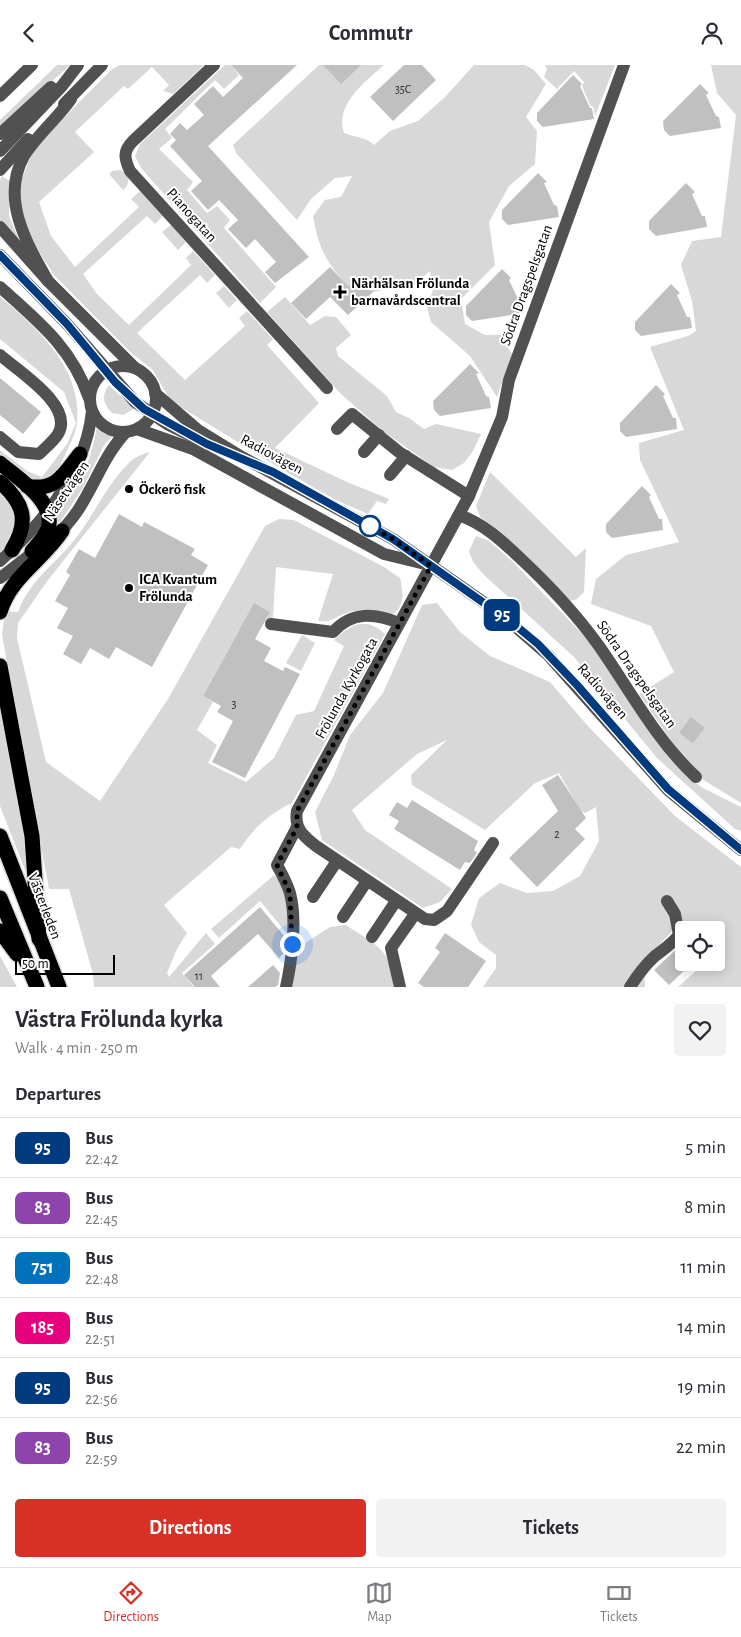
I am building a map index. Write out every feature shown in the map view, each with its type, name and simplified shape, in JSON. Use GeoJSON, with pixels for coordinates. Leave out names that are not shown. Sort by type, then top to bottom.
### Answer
{"type":"FeatureCollection","features":[{"type":"Feature","properties":{"kind":"highway"},"geometry":{"type":"LineString","coordinates":[[27,486],[42,487],[57,483],[80,454]]}},
{"type":"Feature","properties":{"kind":"highway"},"geometry":{"type":"LineString","coordinates":[[0,463],[39,498],[48,512],[49,527],[46,534],[32,551]]}},
{"type":"Feature","properties":{"kind":"highway"},"geometry":{"type":"LineString","coordinates":[[0,482],[14,495],[22,511],[23,527],[12,550]]}},
{"type":"Feature","properties":{"kind":"highway"},"geometry":{"type":"LineString","coordinates":[[0,612],[3,602],[15,582],[52,546],[62,531]]}},
{"type":"Feature","properties":{"kind":"highway"},"geometry":{"type":"LineString","coordinates":[[0,666],[32,836],[39,939]]}},
{"type":"Feature","properties":{"kind":"highway","name":"Västerleden"},"geometry":{"type":"LineString","coordinates":[[0,836],[59,987]]}},
{"type":"Feature","properties":{"kind":"highway"},"geometry":{"type":"LineString","coordinates":[[0,898],[34,980]]}},
{"type":"Feature","properties":{"kind":"highway"},"geometry":{"type":"LineString","coordinates":[[0,931],[34,980]]}},
{"type":"Feature","properties":{"kind":"street"},"geometry":{"type":"LineString","coordinates":[[0,96],[32,65]]}},
{"type":"Feature","properties":{"kind":"street"},"geometry":{"type":"LineString","coordinates":[[0,151],[62,86],[78,65]]}},
{"type":"Feature","properties":{"kind":"street"},"geometry":{"type":"LineString","coordinates":[[0,170],[51,114],[70,99],[100,69],[112,65]]}},
{"type":"Feature","properties":{"kind":"street","name":"Pianogatan"},"geometry":{"type":"LineString","coordinates":[[214,65],[125,149],[125,160],[130,171],[327,388]]}},
{"type":"Feature","properties":{"kind":"street","name":"Södra Dragspelsgatan"},"geometry":{"type":"LineString","coordinates":[[431,566],[469,496],[502,417],[509,380],[624,65]]}},
{"type":"Feature","properties":{"kind":"street"},"geometry":{"type":"LineString","coordinates":[[0,134],[57,81],[70,75]]}},
{"type":"Feature","properties":{"kind":"street"},"geometry":{"type":"LineString","coordinates":[[48,281],[22,235],[13,209],[16,177],[24,156],[57,118],[70,99]]}},
{"type":"Feature","properties":{"kind":"street"},"geometry":{"type":"LineString","coordinates":[[0,227],[48,281],[135,368]]}},
{"type":"Feature","properties":{"kind":"street"},"geometry":{"type":"LineString","coordinates":[[0,255],[67,324],[135,402],[152,415],[207,444],[242,457]]}},
{"type":"Feature","properties":{"kind":"street"},"geometry":{"type":"LineString","coordinates":[[0,287],[63,347],[75,364],[91,405]]}},
{"type":"Feature","properties":{"kind":"street"},"geometry":{"type":"LineString","coordinates":[[0,355],[55,402],[62,422],[59,434],[39,454],[18,452],[0,437]]}},
{"type":"Feature","properties":{"kind":"street"},"geometry":{"type":"LineString","coordinates":[[106,371],[120,366],[135,368]]}},
{"type":"Feature","properties":{"kind":"street","name":"Radiovägen"},"geometry":{"type":"LineString","coordinates":[[135,368],[148,378],[155,393],[198,429],[242,457],[393,539],[503,616],[533,640],[577,685],[668,789],[741,850]]}},
{"type":"Feature","properties":{"kind":"street","name":"Näsetvägen"},"geometry":{"type":"LineString","coordinates":[[0,561],[48,512],[74,472],[91,424],[94,383],[106,371]]}},
{"type":"Feature","properties":{"kind":"street"},"geometry":{"type":"LineString","coordinates":[[152,415],[155,393]]}},
{"type":"Feature","properties":{"kind":"street","name":"Radiovägen"},"geometry":{"type":"LineString","coordinates":[[91,405],[96,418],[110,429],[131,430],[193,449],[384,554],[431,566]]}},
{"type":"Feature","properties":{"kind":"street"},"geometry":{"type":"LineString","coordinates":[[337,429],[352,414],[406,456],[469,496]]}},
{"type":"Feature","properties":{"kind":"street","name":"Näsetvägen"},"geometry":{"type":"LineString","coordinates":[[0,578],[32,551],[45,545],[62,531],[87,495],[114,445],[152,415]]}},
{"type":"Feature","properties":{"kind":"street"},"geometry":{"type":"LineString","coordinates":[[364,452],[379,435]]}},
{"type":"Feature","properties":{"kind":"street"},"geometry":{"type":"LineString","coordinates":[[207,444],[266,489]]}},
{"type":"Feature","properties":{"kind":"street"},"geometry":{"type":"LineString","coordinates":[[390,475],[406,456]]}},
{"type":"Feature","properties":{"kind":"street","name":"Södra Dragspelsgatan"},"geometry":{"type":"LineString","coordinates":[[459,515],[476,521],[493,533],[543,580],[598,645],[663,739],[696,777]]}},
{"type":"Feature","properties":{"kind":"street","name":"Frölunda Kyrkogata"},"geometry":{"type":"LineString","coordinates":[[286,987],[292,944],[292,909],[290,893],[277,865],[297,827],[297,811],[431,566]]}},
{"type":"Feature","properties":{"kind":"street"},"geometry":{"type":"LineString","coordinates":[[271,624],[333,633],[341,624],[352,617],[364,615],[384,617],[399,623]]}},
{"type":"Feature","properties":{"kind":"street"},"geometry":{"type":"LineString","coordinates":[[297,827],[303,836],[415,914],[425,919],[434,920],[441,917],[493,843]]}},
{"type":"Feature","properties":{"kind":"street"},"geometry":{"type":"LineString","coordinates":[[313,897],[338,861]]}},
{"type":"Feature","properties":{"kind":"street"},"geometry":{"type":"LineString","coordinates":[[343,917],[367,881]]}},
{"type":"Feature","properties":{"kind":"street"},"geometry":{"type":"LineString","coordinates":[[372,937],[396,901]]}},
{"type":"Feature","properties":{"kind":"street"},"geometry":{"type":"LineString","coordinates":[[630,987],[640,971],[673,943],[679,935],[675,914],[667,901]]}},
{"type":"Feature","properties":{"kind":"street"},"geometry":{"type":"LineString","coordinates":[[400,987],[391,948],[415,914]]}},
{"type":"Feature","properties":{"kind":"shaded area"},"geometry":{"type":"Polygon","coordinates":[[[57,65],[70,65],[0,129],[0,120],[57,65]]]}},
{"type":"Feature","properties":{"kind":"shaded area"},"geometry":{"type":"Polygon","coordinates":[[[120,65],[204,65],[173,94],[163,91],[169,85],[152,67],[128,89],[124,86],[75,132],[94,152],[39,202],[51,236],[75,267],[139,207],[131,199],[140,191],[163,216],[155,224],[147,216],[83,274],[97,294],[129,325],[191,265],[186,258],[193,251],[215,275],[207,283],[200,275],[137,333],[185,380],[245,326],[239,318],[247,311],[273,339],[267,345],[319,403],[275,448],[347,482],[389,499],[386,504],[377,501],[368,514],[336,500],[283,470],[171,401],[152,369],[130,352],[54,275],[26,232],[18,188],[31,156],[39,143],[111,70],[120,65]]]}},
{"type":"Feature","properties":{"kind":"shaded area"},"geometry":{"type":"Polygon","coordinates":[[[225,65],[231,65],[239,75],[224,89],[215,80],[165,129],[172,138],[159,149],[193,182],[187,190],[207,213],[217,206],[230,220],[224,228],[276,287],[260,303],[141,168],[135,156],[140,144],[225,65]]]}},
{"type":"Feature","properties":{"kind":"shaded area"},"geometry":{"type":"Polygon","coordinates":[[[319,65],[384,65],[361,86],[343,113],[344,133],[364,139],[374,145],[390,131],[418,121],[445,97],[474,65],[525,65],[534,70],[546,84],[526,117],[537,131],[535,164],[509,186],[489,222],[495,265],[461,299],[465,324],[485,335],[502,335],[512,355],[497,397],[470,356],[431,322],[427,307],[433,290],[430,271],[411,287],[396,286],[373,292],[358,276],[348,286],[334,270],[320,245],[313,216],[325,200],[341,197],[352,176],[335,178],[311,199],[297,220],[236,153],[233,145],[319,65]]]}},
{"type":"Feature","properties":{"kind":"shaded area"},"geometry":{"type":"Polygon","coordinates":[[[545,65],[615,65],[595,116],[594,108],[590,105],[582,86],[584,82],[574,71],[557,89],[544,77],[547,69],[545,65]]]}},
{"type":"Feature","properties":{"kind":"shaded area"},"geometry":{"type":"Polygon","coordinates":[[[711,65],[741,65],[741,803],[705,781],[686,762],[639,694],[674,672],[651,626],[591,604],[596,579],[626,555],[679,542],[640,460],[639,443],[684,430],[650,347],[688,336],[696,331],[692,301],[681,265],[692,241],[721,237],[736,115],[717,93],[711,65]]]}},
{"type":"Feature","properties":{"kind":"shaded area"},"geometry":{"type":"Polygon","coordinates":[[[121,170],[129,178],[127,186],[123,190],[109,174],[112,171],[121,170]]]}},
{"type":"Feature","properties":{"kind":"shaded area"},"geometry":{"type":"Polygon","coordinates":[[[2,176],[10,181],[9,216],[23,249],[0,220],[0,180],[2,176]]]}},
{"type":"Feature","properties":{"kind":"shaded area"},"geometry":{"type":"Polygon","coordinates":[[[171,225],[186,242],[178,250],[162,232],[171,225]]]}},
{"type":"Feature","properties":{"kind":"shaded area"},"geometry":{"type":"Polygon","coordinates":[[[224,286],[237,300],[229,308],[216,293],[224,286]]]}},
{"type":"Feature","properties":{"kind":"shaded area"},"geometry":{"type":"Polygon","coordinates":[[[0,297],[28,322],[55,351],[73,385],[77,403],[76,429],[61,464],[51,475],[33,481],[0,457],[0,450],[27,471],[42,477],[67,444],[76,423],[64,392],[0,339],[0,297]]]}},
{"type":"Feature","properties":{"kind":"shaded area"},"geometry":{"type":"Polygon","coordinates":[[[285,297],[310,325],[325,316],[336,317],[351,335],[336,348],[338,356],[387,396],[396,412],[409,418],[424,429],[436,424],[481,434],[473,451],[464,463],[452,470],[434,467],[383,431],[341,394],[267,312],[285,297]]]}},
{"type":"Feature","properties":{"kind":"shaded area"},"geometry":{"type":"Polygon","coordinates":[[[109,385],[134,409],[123,415],[112,413],[104,399],[109,385]]]}},
{"type":"Feature","properties":{"kind":"shaded area"},"geometry":{"type":"Polygon","coordinates":[[[97,426],[114,435],[104,445],[83,488],[56,528],[54,527],[58,513],[79,481],[87,463],[97,426]]]}},
{"type":"Feature","properties":{"kind":"shaded area"},"geometry":{"type":"Polygon","coordinates":[[[150,452],[48,580],[18,623],[17,638],[46,762],[100,801],[168,699],[265,526],[279,519],[294,520],[384,567],[400,578],[402,599],[399,608],[391,615],[373,611],[356,611],[329,621],[318,621],[333,574],[276,567],[273,617],[263,623],[246,623],[239,630],[203,696],[213,702],[197,730],[217,745],[208,763],[246,782],[274,758],[296,715],[314,711],[344,646],[334,640],[346,630],[359,624],[371,625],[385,634],[292,803],[269,817],[251,834],[240,849],[231,847],[164,905],[187,933],[177,949],[167,973],[169,977],[206,933],[215,944],[182,973],[194,987],[94,987],[93,974],[69,889],[49,889],[2,635],[5,611],[18,612],[30,589],[79,534],[120,473],[135,458],[150,452]]]}},
{"type":"Feature","properties":{"kind":"shaded area"},"geometry":{"type":"Polygon","coordinates":[[[490,472],[576,557],[586,548],[584,592],[577,599],[571,601],[565,597],[501,532],[480,517],[476,506],[490,472]]]}},
{"type":"Feature","properties":{"kind":"shaded area"},"geometry":{"type":"Polygon","coordinates":[[[0,494],[11,508],[14,523],[11,538],[0,552],[0,494]]]}},
{"type":"Feature","properties":{"kind":"shaded area"},"geometry":{"type":"Polygon","coordinates":[[[476,536],[489,541],[512,561],[585,637],[687,777],[703,788],[741,807],[741,831],[735,829],[657,758],[574,657],[483,574],[473,562],[469,551],[476,536]]]}},
{"type":"Feature","properties":{"kind":"shaded area"},"geometry":{"type":"Polygon","coordinates":[[[437,603],[460,632],[490,656],[550,682],[587,725],[675,816],[741,867],[741,987],[678,987],[696,971],[725,971],[725,921],[675,921],[675,929],[644,961],[645,987],[483,987],[496,968],[496,955],[479,942],[471,925],[479,898],[500,883],[527,893],[553,891],[580,876],[599,841],[596,807],[585,813],[580,810],[559,773],[535,783],[485,830],[412,785],[411,775],[447,740],[417,754],[352,810],[365,830],[452,889],[440,902],[423,908],[322,840],[315,812],[334,775],[350,735],[383,693],[422,605],[437,603]]]}},
{"type":"Feature","properties":{"kind":"shaded area"},"geometry":{"type":"Polygon","coordinates":[[[302,635],[315,643],[301,671],[286,663],[302,635]]]}},
{"type":"Feature","properties":{"kind":"shaded area"},"geometry":{"type":"Polygon","coordinates":[[[0,705],[30,872],[27,875],[0,806],[0,705]]]}},
{"type":"Feature","properties":{"kind":"shaded area"},"geometry":{"type":"Polygon","coordinates":[[[274,875],[286,895],[289,912],[289,936],[260,901],[219,938],[211,929],[274,875]]]}},
{"type":"Feature","properties":{"kind":"shaded area"},"geometry":{"type":"Polygon","coordinates":[[[346,925],[373,943],[386,956],[390,964],[393,987],[292,987],[299,947],[330,927],[346,925]]]}},
{"type":"Feature","properties":{"kind":"shaded area"},"geometry":{"type":"Polygon","coordinates":[[[0,956],[17,987],[0,987],[0,956]]]}},
{"type":"Feature","properties":{"kind":"building"},"geometry":{"type":"Polygon","coordinates":[[[231,65],[297,65],[208,146],[309,257],[275,283],[265,272],[276,262],[255,239],[246,248],[228,229],[238,220],[219,200],[208,210],[191,191],[202,181],[170,146],[176,140],[170,134],[180,123],[187,130],[204,115],[194,104],[213,86],[223,97],[243,78],[231,65]]]}},
{"type":"Feature","properties":{"kind":"building"},"geometry":{"type":"Polygon","coordinates":[[[323,65],[361,65],[341,84],[323,65]]]}},
{"type":"Feature","properties":{"kind":"building"},"geometry":{"type":"Polygon","coordinates":[[[404,65],[422,65],[436,80],[393,121],[370,97],[404,65]]]}},
{"type":"Feature","properties":{"kind":"building"},"geometry":{"type":"Polygon","coordinates":[[[573,75],[582,84],[580,86],[590,108],[592,108],[594,119],[543,127],[537,121],[537,113],[573,75]]]}},
{"type":"Feature","properties":{"kind":"building"},"geometry":{"type":"Polygon","coordinates":[[[700,84],[709,93],[706,95],[716,116],[719,117],[721,128],[670,136],[664,130],[663,121],[700,84]]]}},
{"type":"Feature","properties":{"kind":"building"},"geometry":{"type":"Polygon","coordinates":[[[538,173],[547,182],[544,183],[554,205],[557,206],[559,217],[508,225],[502,219],[502,210],[538,173]]]}},
{"type":"Feature","properties":{"kind":"building"},"geometry":{"type":"Polygon","coordinates":[[[686,183],[695,192],[692,194],[702,216],[705,216],[707,227],[656,236],[649,229],[649,221],[686,183]]]}},
{"type":"Feature","properties":{"kind":"building"},"geometry":{"type":"Polygon","coordinates":[[[330,267],[348,286],[358,276],[373,292],[348,315],[330,297],[306,319],[291,303],[330,267]]]}},
{"type":"Feature","properties":{"kind":"building"},"geometry":{"type":"Polygon","coordinates":[[[502,269],[511,278],[509,280],[519,301],[522,302],[524,313],[472,321],[466,315],[466,306],[502,269]]]}},
{"type":"Feature","properties":{"kind":"building"},"geometry":{"type":"Polygon","coordinates":[[[671,284],[680,293],[677,295],[687,317],[690,317],[692,328],[641,336],[635,330],[635,322],[671,284]]]}},
{"type":"Feature","properties":{"kind":"building"},"geometry":{"type":"Polygon","coordinates":[[[470,364],[479,373],[476,374],[486,396],[489,397],[491,408],[440,416],[434,410],[433,401],[470,364]]]}},
{"type":"Feature","properties":{"kind":"building"},"geometry":{"type":"Polygon","coordinates":[[[0,378],[41,412],[23,434],[0,415],[0,378]]]}},
{"type":"Feature","properties":{"kind":"building"},"geometry":{"type":"Polygon","coordinates":[[[656,385],[665,394],[663,396],[673,418],[676,418],[677,429],[626,437],[620,431],[620,423],[656,385]]]}},
{"type":"Feature","properties":{"kind":"building"},"geometry":{"type":"Polygon","coordinates":[[[642,486],[651,495],[649,497],[659,519],[662,519],[663,530],[612,538],[606,532],[606,524],[642,486]]]}},
{"type":"Feature","properties":{"kind":"building","name":"ICA Kvantum Frölunda"},"geometry":{"type":"Polygon","coordinates":[[[119,514],[142,527],[144,522],[195,549],[191,555],[208,565],[152,667],[116,647],[109,659],[90,648],[81,664],[63,654],[73,636],[57,628],[68,608],[55,601],[70,575],[66,572],[79,549],[95,558],[119,514]]]}},
{"type":"Feature","properties":{"kind":"building"},"geometry":{"type":"Polygon","coordinates":[[[254,603],[270,612],[255,639],[271,648],[264,661],[283,671],[285,667],[300,674],[245,778],[212,762],[233,721],[217,712],[221,706],[203,696],[254,603]]]}},
{"type":"Feature","properties":{"kind":"building"},"geometry":{"type":"Polygon","coordinates":[[[691,717],[705,728],[693,743],[679,733],[691,717]]]}},
{"type":"Feature","properties":{"kind":"building"},"geometry":{"type":"Polygon","coordinates":[[[558,775],[586,818],[575,829],[585,839],[537,887],[509,858],[558,811],[542,785],[558,775]]]}},
{"type":"Feature","properties":{"kind":"building"},"geometry":{"type":"Polygon","coordinates":[[[412,800],[478,841],[474,850],[477,853],[470,863],[465,862],[460,870],[394,829],[399,821],[389,815],[397,802],[407,808],[412,800]]]}},
{"type":"Feature","properties":{"kind":"building"},"geometry":{"type":"Polygon","coordinates":[[[260,907],[285,937],[282,942],[283,954],[279,958],[258,934],[211,976],[220,987],[195,987],[184,975],[260,907]]]}},
{"type":"Feature","properties":{"kind":"building"},"geometry":{"type":"Polygon","coordinates":[[[445,933],[486,961],[468,987],[424,987],[418,983],[440,952],[435,948],[445,933]]]}},
{"type":"Feature","properties":{"kind":"building"},"geometry":{"type":"Polygon","coordinates":[[[675,950],[675,971],[684,971],[669,985],[654,970],[675,950]]]}},
{"type":"Feature","properties":{"kind":"building"},"geometry":{"type":"Polygon","coordinates":[[[273,965],[280,973],[278,985],[275,987],[248,987],[273,965]]]}},
{"type":"Feature","properties":{"kind":"bus line","name":"95"},"geometry":{"type":"LineString","coordinates":[[0,255],[67,324],[115,382],[135,402],[152,415],[207,444],[242,457],[273,472],[393,539],[515,625],[538,644],[577,685],[668,789],[741,850]]}},
{"type":"Feature","properties":{"kind":"place","name":"Närhälsan Frölunda barnavårdscentral"},"geometry":{"type":"Point","coordinates":[340,292]}},
{"type":"Feature","properties":{"kind":"place","name":"Öckerö fisk"},"geometry":{"type":"Point","coordinates":[129,489]}},
{"type":"Feature","properties":{"kind":"place","name":"ICA Kvantum Frölunda"},"geometry":{"type":"Point","coordinates":[129,588]}},
{"type":"Feature","properties":{"kind":"route"},"geometry":{"type":"LineString","coordinates":[[292,944],[290,893],[277,865],[297,827],[297,811],[431,566],[393,539],[370,526]]}}]}
